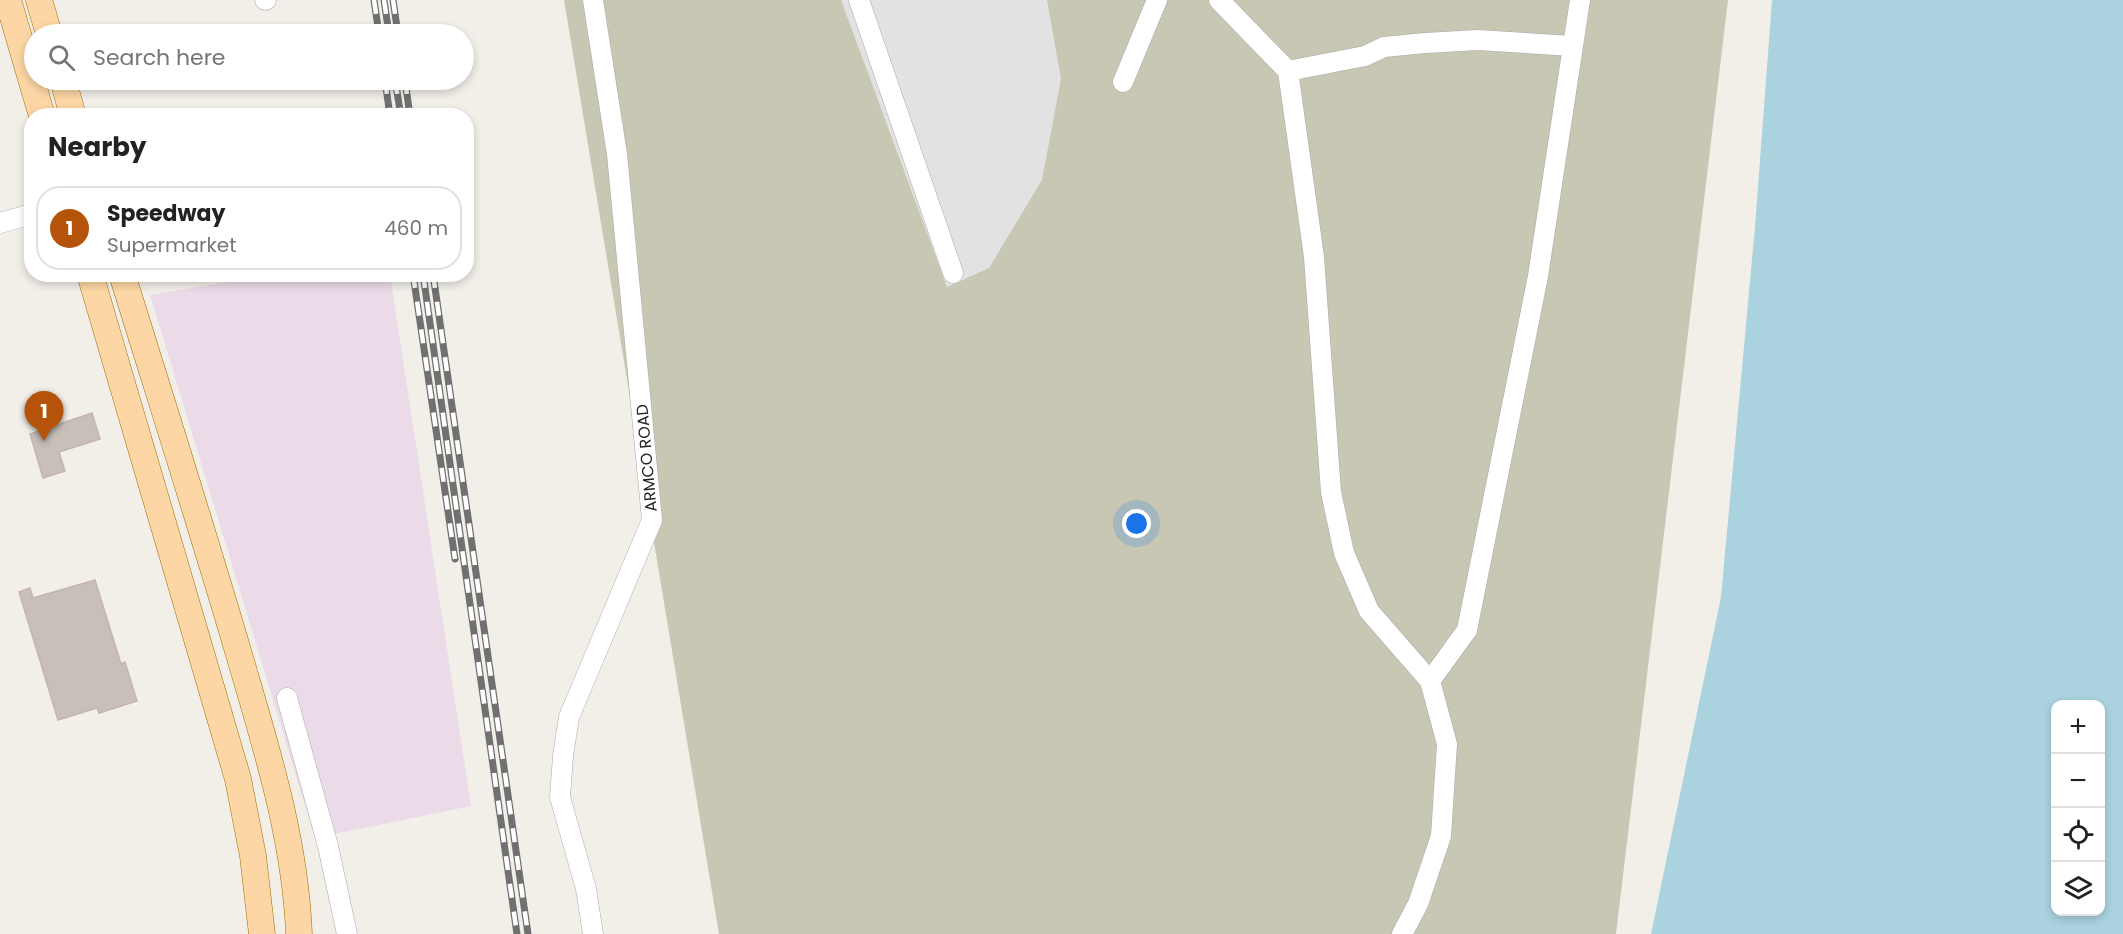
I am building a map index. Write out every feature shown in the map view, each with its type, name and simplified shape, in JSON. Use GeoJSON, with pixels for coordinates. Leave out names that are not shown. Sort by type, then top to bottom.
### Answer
{"type":"FeatureCollection","features":[{"type":"Feature","properties":{"kind":"main road"},"geometry":{"type":"LineString","coordinates":[[8,0],[24,55]]}},
{"type":"Feature","properties":{"kind":"main road"},"geometry":{"type":"LineString","coordinates":[[39,0],[46,24]]}},
{"type":"Feature","properties":{"kind":"main road"},"geometry":{"type":"LineString","coordinates":[[34,90],[40,108]]}},
{"type":"Feature","properties":{"kind":"main road"},"geometry":{"type":"LineString","coordinates":[[66,90],[72,108]]}},
{"type":"Feature","properties":{"kind":"main road"},"geometry":{"type":"LineString","coordinates":[[92,282],[238,779],[253,856],[262,934]]}},
{"type":"Feature","properties":{"kind":"main road"},"geometry":{"type":"LineString","coordinates":[[125,282],[206,542],[274,775],[290,850],[299,934]]}},
{"type":"Feature","properties":{"kind":"street","name":"ARMCO ROAD"},"geometry":{"type":"LineString","coordinates":[[593,0],[617,154],[652,520],[569,717],[563,756],[560,796],[586,889],[593,934]]}},
{"type":"Feature","properties":{"kind":"street"},"geometry":{"type":"LineString","coordinates":[[859,0],[953,273]]}},
{"type":"Feature","properties":{"kind":"street"},"geometry":{"type":"LineString","coordinates":[[1123,82],[1157,0]]}},
{"type":"Feature","properties":{"kind":"street"},"geometry":{"type":"LineString","coordinates":[[1219,0],[1288,71],[1314,257],[1331,492],[1344,553],[1369,611],[1430,681],[1447,744],[1441,836],[1418,904],[1402,934]]}},
{"type":"Feature","properties":{"kind":"street"},"geometry":{"type":"LineString","coordinates":[[1430,681],[1467,630],[1538,276],[1580,0]]}},
{"type":"Feature","properties":{"kind":"street"},"geometry":{"type":"LineString","coordinates":[[1288,71],[1365,57],[1384,47],[1425,43],[1478,40],[1572,46]]}},
{"type":"Feature","properties":{"kind":"street"},"geometry":{"type":"LineString","coordinates":[[0,223],[24,216]]}},
{"type":"Feature","properties":{"kind":"street"},"geometry":{"type":"LineString","coordinates":[[287,698],[328,846],[346,934]]}},
{"type":"Feature","properties":{"kind":"shaded area"},"geometry":{"type":"Polygon","coordinates":[[[564,0],[1728,0],[1616,934],[719,934],[564,0]]]}},
{"type":"Feature","properties":{"kind":"shaded area"},"geometry":{"type":"Polygon","coordinates":[[[841,0],[1047,0],[1061,79],[1042,180],[989,268],[947,287],[841,0]]]}},
{"type":"Feature","properties":{"kind":"shaded area"},"geometry":{"type":"Polygon","coordinates":[[[227,282],[391,282],[471,806],[315,838],[150,295],[227,282]]]}},
{"type":"Feature","properties":{"kind":"water"},"geometry":{"type":"Polygon","coordinates":[[[1772,0],[2123,0],[2123,934],[1651,934],[1721,597],[1755,227],[1772,0]]]}},
{"type":"Feature","properties":{"kind":"building"},"geometry":{"type":"Polygon","coordinates":[[[92,413],[100,439],[59,452],[65,471],[43,478],[30,434],[92,413]]]}},
{"type":"Feature","properties":{"kind":"building"},"geometry":{"type":"Polygon","coordinates":[[[95,580],[121,664],[125,662],[137,701],[99,713],[97,708],[58,720],[19,592],[30,588],[33,598],[95,580]]]}},
{"type":"Feature","properties":{"kind":"railway"},"geometry":{"type":"LineString","coordinates":[[374,0],[378,24]]}},
{"type":"Feature","properties":{"kind":"railway"},"geometry":{"type":"LineString","coordinates":[[384,0],[388,24]]}},
{"type":"Feature","properties":{"kind":"railway"},"geometry":{"type":"LineString","coordinates":[[393,0],[397,24]]}},
{"type":"Feature","properties":{"kind":"railway"},"geometry":{"type":"LineString","coordinates":[[386,90],[389,108]]}},
{"type":"Feature","properties":{"kind":"railway"},"geometry":{"type":"LineString","coordinates":[[397,90],[400,108]]}},
{"type":"Feature","properties":{"kind":"railway"},"geometry":{"type":"LineString","coordinates":[[406,90],[409,108]]}},
{"type":"Feature","properties":{"kind":"railway"},"geometry":{"type":"LineString","coordinates":[[414,282],[455,559]]}},
{"type":"Feature","properties":{"kind":"railway"},"geometry":{"type":"LineString","coordinates":[[424,282],[517,934]]}},
{"type":"Feature","properties":{"kind":"railway"},"geometry":{"type":"LineString","coordinates":[[434,282],[528,934]]}},
{"type":"Feature","properties":{"kind":"place","name":"Speedway"},"geometry":{"type":"Point","coordinates":[44,441]}}]}
